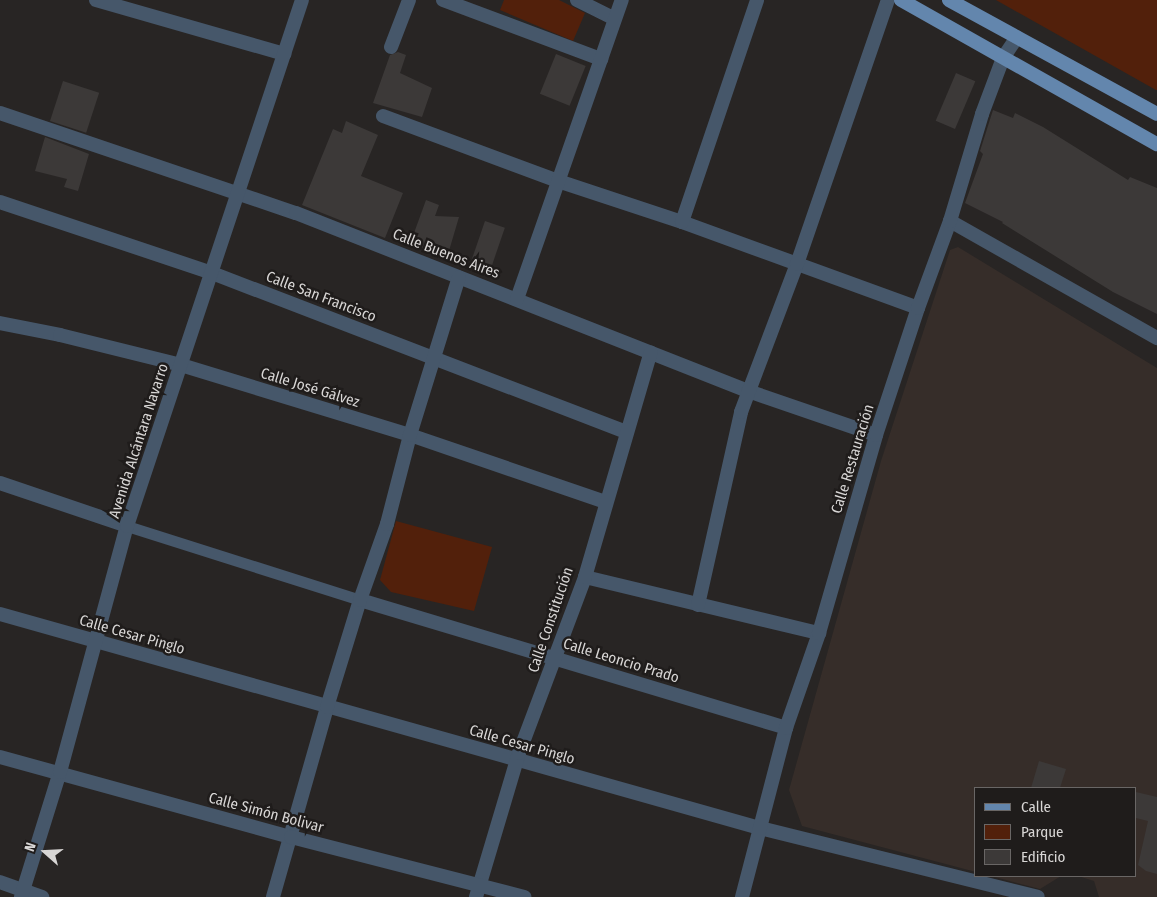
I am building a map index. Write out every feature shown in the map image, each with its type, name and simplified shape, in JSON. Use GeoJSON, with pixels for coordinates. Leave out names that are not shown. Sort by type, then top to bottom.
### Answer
{"type":"FeatureCollection","features":[{"type":"Feature","properties":{"kind":"main road"},"geometry":{"type":"LineString","coordinates":[[901,0],[1157,144]]}},
{"type":"Feature","properties":{"kind":"main road"},"geometry":{"type":"LineString","coordinates":[[949,0],[1157,114]]}},
{"type":"Feature","properties":{"kind":"street"},"geometry":{"type":"LineString","coordinates":[[96,0],[284,54]]}},
{"type":"Feature","properties":{"kind":"street","name":"Avenida Alcántara Navarro"},"geometry":{"type":"LineString","coordinates":[[22,894],[60,772],[127,526],[302,0]]}},
{"type":"Feature","properties":{"kind":"street"},"geometry":{"type":"LineString","coordinates":[[390,47],[408,0]]}},
{"type":"Feature","properties":{"kind":"street"},"geometry":{"type":"LineString","coordinates":[[443,0],[601,59]]}},
{"type":"Feature","properties":{"kind":"street"},"geometry":{"type":"LineString","coordinates":[[577,0],[615,19]]}},
{"type":"Feature","properties":{"kind":"street"},"geometry":{"type":"LineString","coordinates":[[517,299],[622,0]]}},
{"type":"Feature","properties":{"kind":"street"},"geometry":{"type":"LineString","coordinates":[[682,222],[757,0]]}},
{"type":"Feature","properties":{"kind":"street"},"geometry":{"type":"LineString","coordinates":[[698,606],[741,412],[798,264],[888,0]]}},
{"type":"Feature","properties":{"kind":"street","name":"Calle Restauración"},"geometry":{"type":"LineString","coordinates":[[742,897],[786,728],[819,633],[876,435],[918,308],[950,221],[982,114],[1003,58],[1017,37]]}},
{"type":"Feature","properties":{"kind":"street","name":"Calle Buenos Aires"},"geometry":{"type":"LineString","coordinates":[[0,113],[296,214],[748,391],[876,435]]}},
{"type":"Feature","properties":{"kind":"street"},"geometry":{"type":"LineString","coordinates":[[383,116],[558,181],[682,222],[918,308]]}},
{"type":"Feature","properties":{"kind":"street","name":"Calle San Francisco"},"geometry":{"type":"LineString","coordinates":[[0,202],[212,273],[627,432]]}},
{"type":"Feature","properties":{"kind":"street"},"geometry":{"type":"LineString","coordinates":[[950,221],[1157,338]]}},
{"type":"Feature","properties":{"kind":"street"},"geometry":{"type":"LineString","coordinates":[[273,897],[327,707],[360,600],[387,524],[410,435],[436,358],[459,277]]}},
{"type":"Feature","properties":{"kind":"street","name":"Calle José Gálvez"},"geometry":{"type":"LineString","coordinates":[[0,324],[60,335],[181,365],[410,435],[606,502]]}},
{"type":"Feature","properties":{"kind":"street","name":"Calle Constitución"},"geometry":{"type":"LineString","coordinates":[[478,891],[517,760],[556,659],[584,577],[651,352]]}},
{"type":"Feature","properties":{"kind":"street"},"geometry":{"type":"LineString","coordinates":[[0,483],[127,526],[360,600]]}},
{"type":"Feature","properties":{"kind":"street"},"geometry":{"type":"LineString","coordinates":[[584,577],[698,606],[819,633]]}},
{"type":"Feature","properties":{"kind":"street","name":"Calle Leoncio Prado"},"geometry":{"type":"LineString","coordinates":[[360,600],[786,728]]}},
{"type":"Feature","properties":{"kind":"street","name":"Calle Cesar Pinglo"},"geometry":{"type":"LineString","coordinates":[[0,614],[760,828],[1038,897]]}},
{"type":"Feature","properties":{"kind":"street","name":"Calle Simón Bolivar"},"geometry":{"type":"LineString","coordinates":[[0,757],[60,772],[478,891],[524,897]]}},
{"type":"Feature","properties":{"kind":"street"},"geometry":{"type":"LineString","coordinates":[[0,882],[22,894],[42,897]]}},
{"type":"Feature","properties":{"kind":"shaded area"},"geometry":{"type":"Polygon","coordinates":[[[958,247],[1157,368],[1157,897],[1099,897],[1094,881],[1081,877],[1137,877],[1137,787],[974,787],[974,871],[802,826],[789,790],[881,461],[950,250],[958,247]]]}},
{"type":"Feature","properties":{"kind":"shaded area"},"geometry":{"type":"Polygon","coordinates":[[[995,877],[1059,877],[1040,889],[995,877]]]}},
{"type":"Feature","properties":{"kind":"green space"},"geometry":{"type":"Polygon","coordinates":[[[504,0],[559,0],[585,13],[573,41],[500,10],[504,0]]]}},
{"type":"Feature","properties":{"kind":"green space"},"geometry":{"type":"Polygon","coordinates":[[[996,0],[1157,0],[1157,90],[1156,90],[996,0]]]}},
{"type":"Feature","properties":{"kind":"green space"},"geometry":{"type":"Polygon","coordinates":[[[396,521],[492,547],[474,611],[391,592],[380,580],[396,521]]]}},
{"type":"Feature","properties":{"kind":"building"},"geometry":{"type":"Polygon","coordinates":[[[398,52],[406,55],[400,73],[432,88],[422,117],[373,103],[390,55],[398,52]]]}},
{"type":"Feature","properties":{"kind":"building"},"geometry":{"type":"Polygon","coordinates":[[[556,54],[586,66],[570,106],[540,94],[556,54]]]}},
{"type":"Feature","properties":{"kind":"building"},"geometry":{"type":"Polygon","coordinates":[[[956,73],[975,81],[955,129],[936,121],[956,73]]]}},
{"type":"Feature","properties":{"kind":"building"},"geometry":{"type":"Polygon","coordinates":[[[63,81],[99,93],[86,133],[50,121],[63,81]]]}},
{"type":"Feature","properties":{"kind":"building"},"geometry":{"type":"Polygon","coordinates":[[[993,110],[1013,118],[1015,113],[1043,127],[1128,180],[1130,177],[1157,188],[1157,314],[1113,292],[1003,222],[965,203],[983,154],[980,151],[993,110]]]}},
{"type":"Feature","properties":{"kind":"building"},"geometry":{"type":"Polygon","coordinates":[[[346,121],[378,135],[361,176],[403,193],[385,238],[302,205],[333,129],[342,133],[346,121]]]}},
{"type":"Feature","properties":{"kind":"building"},"geometry":{"type":"Polygon","coordinates":[[[45,137],[89,154],[78,191],[64,187],[67,179],[35,171],[45,137]]]}},
{"type":"Feature","properties":{"kind":"building"},"geometry":{"type":"Polygon","coordinates":[[[426,200],[439,205],[435,216],[459,217],[446,261],[430,255],[431,252],[410,244],[426,200]]]}},
{"type":"Feature","properties":{"kind":"building"},"geometry":{"type":"Polygon","coordinates":[[[485,221],[505,228],[491,269],[471,263],[485,221]]]}},
{"type":"Feature","properties":{"kind":"building"},"geometry":{"type":"Polygon","coordinates":[[[1039,761],[1066,769],[1060,787],[1031,787],[1039,761]]]}},
{"type":"Feature","properties":{"kind":"building"},"geometry":{"type":"Polygon","coordinates":[[[1137,792],[1157,797],[1157,874],[1146,871],[1138,865],[1148,821],[1137,818],[1137,792]]]}}]}
